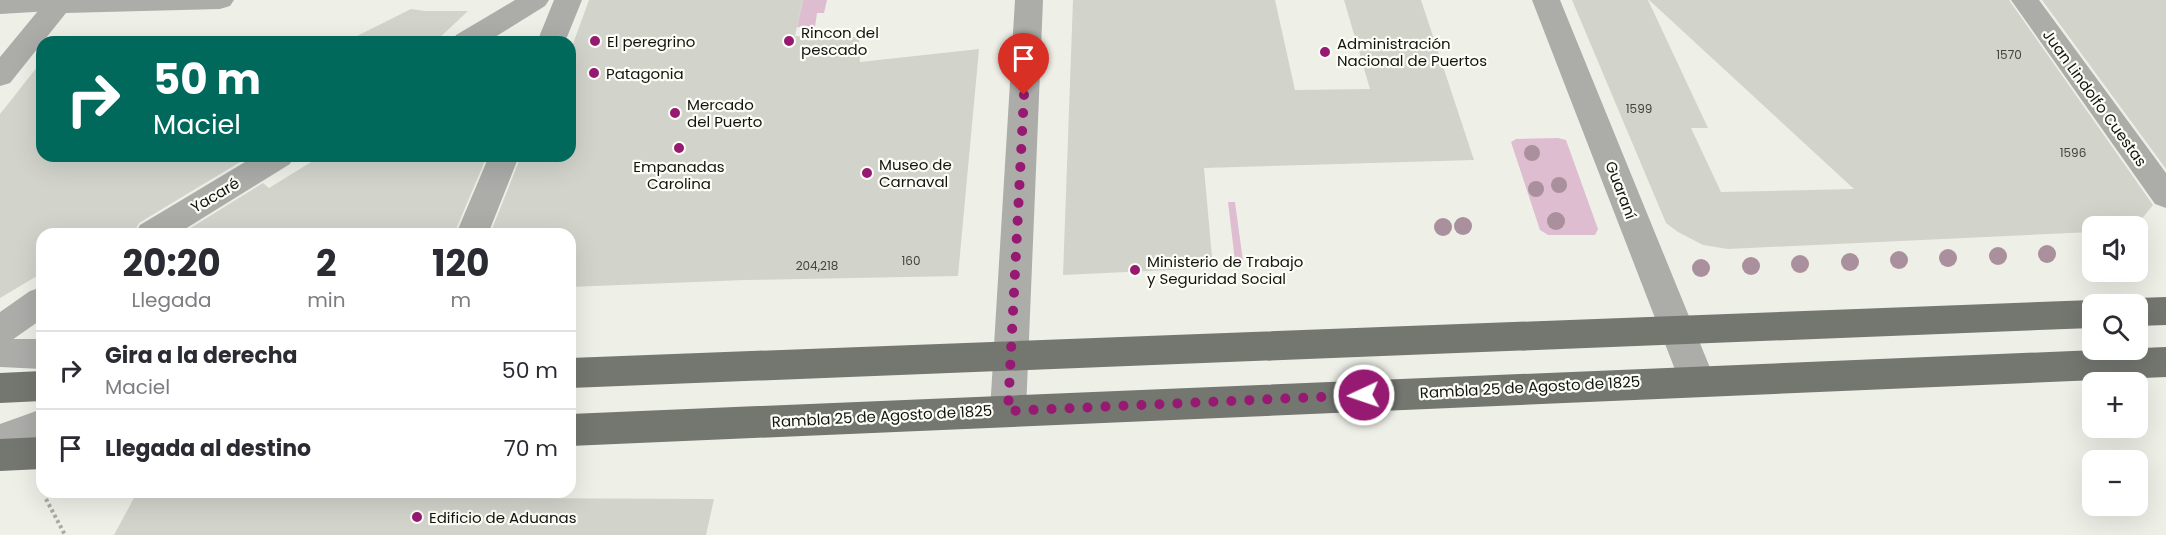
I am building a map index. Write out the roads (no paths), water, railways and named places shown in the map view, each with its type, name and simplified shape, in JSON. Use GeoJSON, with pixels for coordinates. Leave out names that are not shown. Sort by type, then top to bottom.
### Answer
{"type":"FeatureCollection","features":[{"type":"Feature","properties":{"kind":"main road"},"geometry":{"type":"LineString","coordinates":[[2148,312],[2166,311]]}},
{"type":"Feature","properties":{"kind":"main road"},"geometry":{"type":"LineString","coordinates":[[576,373],[1011,357],[1675,327],[2082,314]]}},
{"type":"Feature","properties":{"kind":"main road","name":"Rambla 25 de Agosto de 1825"},"geometry":{"type":"LineString","coordinates":[[576,430],[1697,380],[2166,362]]}},
{"type":"Feature","properties":{"kind":"main road"},"geometry":{"type":"LineString","coordinates":[[0,388],[36,386]]}},
{"type":"Feature","properties":{"kind":"main road"},"geometry":{"type":"LineString","coordinates":[[0,455],[36,453]]}},
{"type":"Feature","properties":{"kind":"street"},"geometry":{"type":"LineString","coordinates":[[0,5],[220,0]]}},
{"type":"Feature","properties":{"kind":"street"},"geometry":{"type":"LineString","coordinates":[[473,36],[490,22],[493,15],[492,5],[487,0]]}},
{"type":"Feature","properties":{"kind":"street"},"geometry":{"type":"LineString","coordinates":[[475,36],[535,0]]}},
{"type":"Feature","properties":{"kind":"street"},"geometry":{"type":"LineString","coordinates":[[553,36],[568,0]]}},
{"type":"Feature","properties":{"kind":"street"},"geometry":{"type":"LineString","coordinates":[[1008,411],[1029,0]]}},
{"type":"Feature","properties":{"kind":"street","name":"Guaraní"},"geometry":{"type":"LineString","coordinates":[[1546,0],[1697,380]]}},
{"type":"Feature","properties":{"kind":"street","name":"Juan Lindolfo Cuestas"},"geometry":{"type":"LineString","coordinates":[[2025,0],[2166,196]]}},
{"type":"Feature","properties":{"kind":"street"},"geometry":{"type":"LineString","coordinates":[[0,76],[60,2]]}},
{"type":"Feature","properties":{"kind":"street","name":"Yacaré"},"geometry":{"type":"LineString","coordinates":[[162,228],[269,162]]}},
{"type":"Feature","properties":{"kind":"street"},"geometry":{"type":"LineString","coordinates":[[474,228],[501,162]]}},
{"type":"Feature","properties":{"kind":"street"},"geometry":{"type":"LineString","coordinates":[[0,330],[36,305]]}},
{"type":"Feature","properties":{"kind":"street"},"geometry":{"type":"LineString","coordinates":[[0,353],[36,354]]}},
{"type":"Feature","properties":{"kind":"street"},"geometry":{"type":"LineString","coordinates":[[0,442],[20,431],[36,427]]}},
{"type":"Feature","properties":{"kind":"place","name":"El peregrino"},"geometry":{"type":"Point","coordinates":[595,41]}},
{"type":"Feature","properties":{"kind":"place","name":"Rincon del pescado"},"geometry":{"type":"Point","coordinates":[789,41]}},
{"type":"Feature","properties":{"kind":"place","name":"Administración Nacional de Puertos"},"geometry":{"type":"Point","coordinates":[1325,52]}},
{"type":"Feature","properties":{"kind":"place","name":"Patagonia"},"geometry":{"type":"Point","coordinates":[594,73]}},
{"type":"Feature","properties":{"kind":"place","name":"Mercado del Puerto"},"geometry":{"type":"Point","coordinates":[675,113]}},
{"type":"Feature","properties":{"kind":"place","name":"Empanadas Carolina"},"geometry":{"type":"Point","coordinates":[679,148]}},
{"type":"Feature","properties":{"kind":"place","name":"Museo de Carnaval"},"geometry":{"type":"Point","coordinates":[867,173]}},
{"type":"Feature","properties":{"kind":"place","name":"Ministerio de Trabajo y Seguridad Social"},"geometry":{"type":"Point","coordinates":[1135,270]}},
{"type":"Feature","properties":{"kind":"place","name":"Edificio de Aduanas"},"geometry":{"type":"Point","coordinates":[417,517]}}]}
